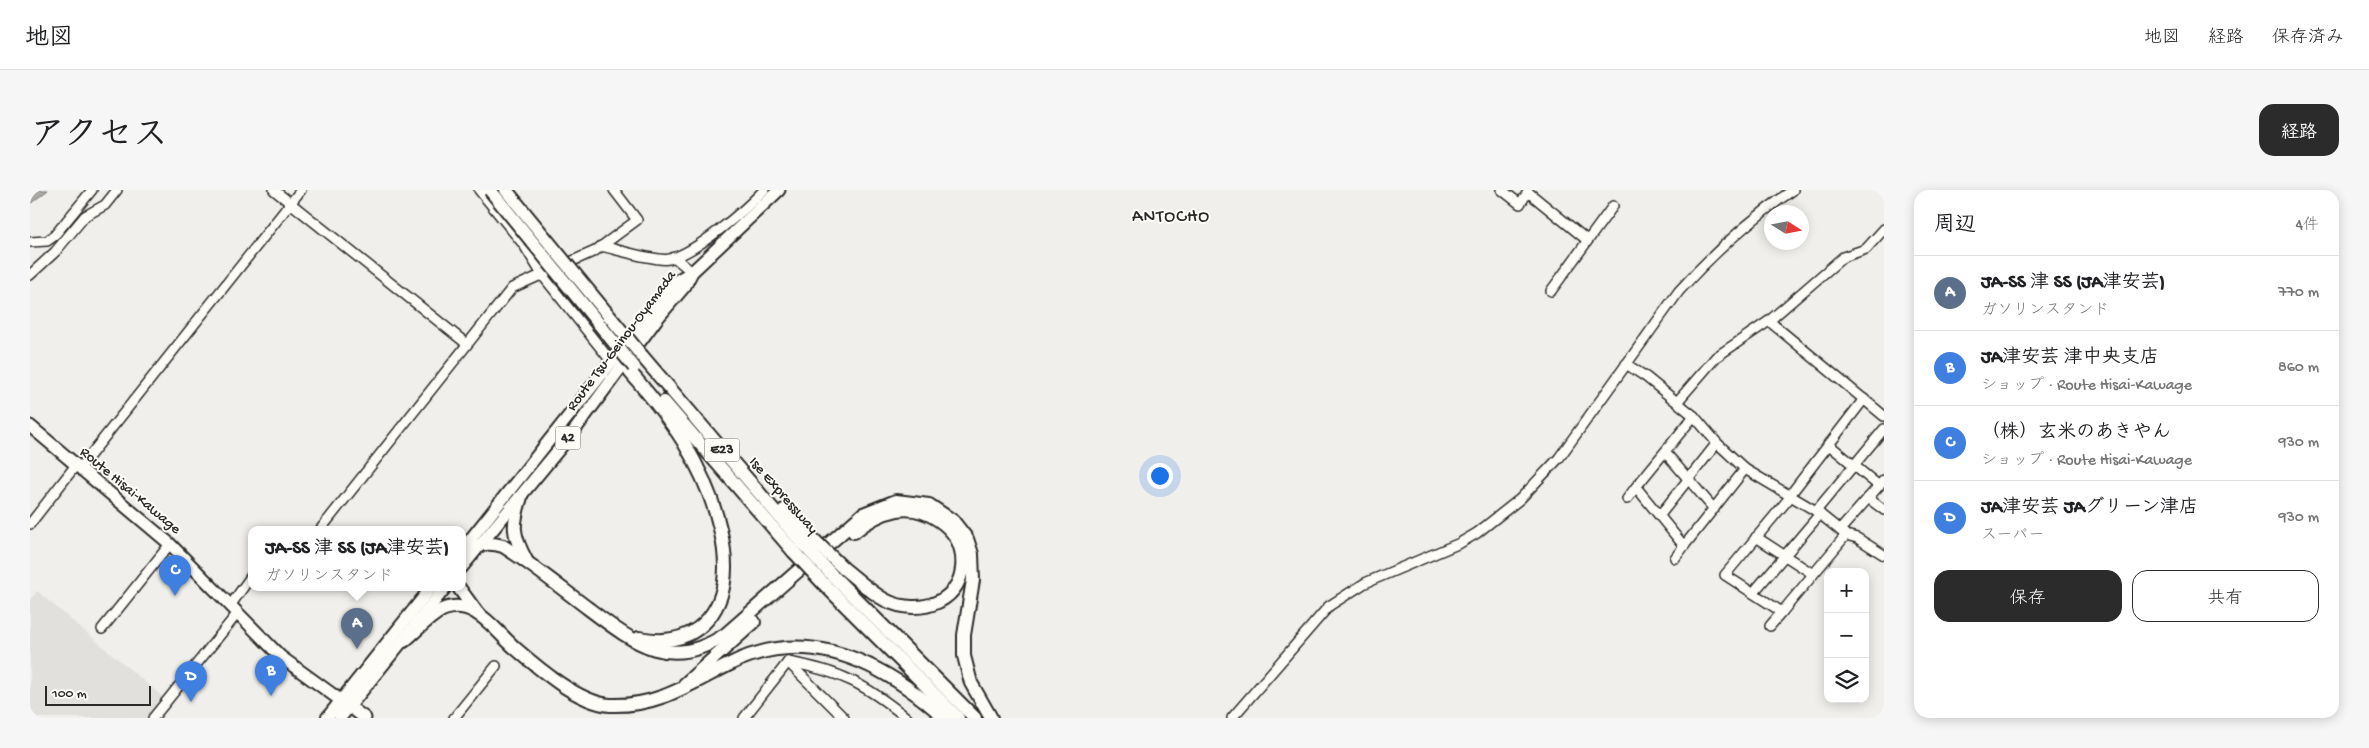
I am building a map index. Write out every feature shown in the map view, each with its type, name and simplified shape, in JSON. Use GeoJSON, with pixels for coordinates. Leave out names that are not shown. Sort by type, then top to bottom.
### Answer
{"type":"FeatureCollection","features":[{"type":"Feature","properties":{"kind":"highway","name":"Ise Expressway"},"geometry":{"type":"LineString","coordinates":[[490,190],[632,369],[802,544],[827,578],[958,718]]}},
{"type":"Feature","properties":{"kind":"highway","name":"E23"},"geometry":{"type":"LineString","coordinates":[[506,190],[642,356],[802,544]]}},
{"type":"Feature","properties":{"kind":"highway"},"geometry":{"type":"LineString","coordinates":[[624,636],[668,641],[695,631],[705,622],[717,606],[725,574],[721,534],[702,478],[683,442],[632,369]]}},
{"type":"Feature","properties":{"kind":"highway"},"geometry":{"type":"LineString","coordinates":[[521,497],[513,528],[518,546],[528,564]]}},
{"type":"Feature","properties":{"kind":"highway"},"geometry":{"type":"LineString","coordinates":[[466,549],[492,543],[503,546],[624,636],[648,648],[671,653],[688,651],[710,644],[738,625],[863,514],[896,501],[923,504],[938,509],[954,521],[969,545],[974,573],[964,635],[964,656],[971,683],[991,718]]}},
{"type":"Feature","properties":{"kind":"highway"},"geometry":{"type":"LineString","coordinates":[[678,691],[698,671],[833,550],[873,518],[903,509],[931,516],[950,531],[958,544],[962,557],[961,572],[954,588],[945,598],[926,608],[909,608],[884,600],[843,568],[802,544]]}},
{"type":"Feature","properties":{"kind":"highway","name":"Ise Expressway"},"geometry":{"type":"LineString","coordinates":[[827,578],[975,718]]}},
{"type":"Feature","properties":{"kind":"highway"},"geometry":{"type":"LineString","coordinates":[[460,591],[478,614]]}},
{"type":"Feature","properties":{"kind":"highway"},"geometry":{"type":"LineString","coordinates":[[404,641],[442,610],[456,608],[478,614],[493,624],[513,646],[579,696],[610,704],[634,704],[659,699],[750,656],[781,649],[809,648],[846,655],[872,665],[908,689],[945,718]]}},
{"type":"Feature","properties":{"kind":"main road","name":"Route Tsu-Geinou-Oyamada"},"geometry":{"type":"LineString","coordinates":[[466,545],[676,281],[692,272],[779,190]]}},
{"type":"Feature","properties":{"kind":"main road","name":"Route Tsu-Geinou-Oyamada"},"geometry":{"type":"LineString","coordinates":[[466,562],[507,510],[521,497],[604,391],[618,368],[685,286],[692,272]]}},
{"type":"Feature","properties":{"kind":"main road","name":"Route Hisai-Kawage"},"geometry":{"type":"LineString","coordinates":[[30,426],[170,544],[281,657],[365,718]]}},
{"type":"Feature","properties":{"kind":"main road"},"geometry":{"type":"LineString","coordinates":[[340,718],[345,704],[429,591]]}},
{"type":"Feature","properties":{"kind":"main road"},"geometry":{"type":"LineString","coordinates":[[327,718],[345,704],[404,641],[443,591]]}},
{"type":"Feature","properties":{"kind":"street"},"geometry":{"type":"LineString","coordinates":[[30,242],[47,241],[57,232],[92,190]]}},
{"type":"Feature","properties":{"kind":"street"},"geometry":{"type":"LineString","coordinates":[[30,275],[51,255],[85,216],[105,205],[117,190]]}},
{"type":"Feature","properties":{"kind":"street"},"geometry":{"type":"LineString","coordinates":[[274,190],[467,344]]}},
{"type":"Feature","properties":{"kind":"street"},"geometry":{"type":"LineString","coordinates":[[30,524],[301,190]]}},
{"type":"Feature","properties":{"kind":"street"},"geometry":{"type":"LineString","coordinates":[[479,190],[524,245],[543,276],[611,361]]}},
{"type":"Feature","properties":{"kind":"street"},"geometry":{"type":"LineString","coordinates":[[323,526],[512,288],[578,260],[602,246],[637,220],[614,190]]}},
{"type":"Feature","properties":{"kind":"street"},"geometry":{"type":"LineString","coordinates":[[602,246],[667,260],[733,220],[764,190]]}},
{"type":"Feature","properties":{"kind":"street"},"geometry":{"type":"LineString","coordinates":[[1502,190],[1520,204],[1528,192],[1588,240]]}},
{"type":"Feature","properties":{"kind":"street"},"geometry":{"type":"LineString","coordinates":[[1232,718],[1329,606],[1365,583],[1460,543],[1477,533],[1520,499],[1558,458],[1662,312],[1700,267],[1750,221],[1793,190]]}},
{"type":"Feature","properties":{"kind":"street"},"geometry":{"type":"LineString","coordinates":[[1551,291],[1613,206]]}},
{"type":"Feature","properties":{"kind":"street"},"geometry":{"type":"LineString","coordinates":[[1677,402],[1716,357],[1768,321],[1842,257],[1871,245],[1884,229]]}},
{"type":"Feature","properties":{"kind":"street"},"geometry":{"type":"LineString","coordinates":[[51,255],[57,232]]}},
{"type":"Feature","properties":{"kind":"street"},"geometry":{"type":"LineString","coordinates":[[674,257],[692,272]]}},
{"type":"Feature","properties":{"kind":"street"},"geometry":{"type":"LineString","coordinates":[[1768,321],[1884,416]]}},
{"type":"Feature","properties":{"kind":"street"},"geometry":{"type":"LineString","coordinates":[[1626,364],[1694,416],[1716,443],[1745,469],[1790,495],[1843,532],[1857,538],[1884,555]]}},
{"type":"Feature","properties":{"kind":"street"},"geometry":{"type":"LineString","coordinates":[[1782,612],[1725,575],[1864,399]]}},
{"type":"Feature","properties":{"kind":"street"},"geometry":{"type":"LineString","coordinates":[[1627,498],[1694,416]]}},
{"type":"Feature","properties":{"kind":"street"},"geometry":{"type":"LineString","coordinates":[[1752,593],[1784,556],[1884,429]]}},
{"type":"Feature","properties":{"kind":"street"},"geometry":{"type":"LineString","coordinates":[[1660,515],[1716,443]]}},
{"type":"Feature","properties":{"kind":"street"},"geometry":{"type":"LineString","coordinates":[[1770,626],[1813,574],[1881,483],[1854,465],[1828,444]]}},
{"type":"Feature","properties":{"kind":"street"},"geometry":{"type":"LineString","coordinates":[[1665,452],[1714,509]]}},
{"type":"Feature","properties":{"kind":"street"},"geometry":{"type":"LineString","coordinates":[[1675,558],[1745,469]]}},
{"type":"Feature","properties":{"kind":"street"},"geometry":{"type":"LineString","coordinates":[[1636,487],[1684,546]]}},
{"type":"Feature","properties":{"kind":"street"},"geometry":{"type":"LineString","coordinates":[[1868,498],[1884,510]]}},
{"type":"Feature","properties":{"kind":"street"},"geometry":{"type":"LineString","coordinates":[[1756,537],[1813,574]]}},
{"type":"Feature","properties":{"kind":"street"},"geometry":{"type":"LineString","coordinates":[[102,629],[170,544]]}},
{"type":"Feature","properties":{"kind":"street"},"geometry":{"type":"LineString","coordinates":[[153,718],[234,610],[248,583]]}},
{"type":"Feature","properties":{"kind":"street"},"geometry":{"type":"LineString","coordinates":[[757,718],[747,714],[788,662]]}},
{"type":"Feature","properties":{"kind":"street"},"geometry":{"type":"LineString","coordinates":[[788,662],[844,718]]}},
{"type":"Feature","properties":{"kind":"street"},"geometry":{"type":"LineString","coordinates":[[788,662],[816,667],[850,678],[880,696],[907,718]]}},
{"type":"Feature","properties":{"kind":"street"},"geometry":{"type":"LineString","coordinates":[[454,718],[496,666]]}},
{"type":"Feature","properties":{"kind":"shaded area"},"geometry":{"type":"Polygon","coordinates":[[[30,190],[48,190],[30,204],[30,190]]]}},
{"type":"Feature","properties":{"kind":"shaded area"},"geometry":{"type":"Polygon","coordinates":[[[37,591],[164,698],[148,718],[30,718],[30,600],[37,591]]]}},
{"type":"Feature","properties":{"kind":"place","name":"（株）玄米のあきやん"},"geometry":{"type":"Point","coordinates":[175,596]}},
{"type":"Feature","properties":{"kind":"place","name":"JA-SS 津 SS (JA津安芸)"},"geometry":{"type":"Point","coordinates":[357,649]}},
{"type":"Feature","properties":{"kind":"place","name":"JA津安芸 津中央支店"},"geometry":{"type":"Point","coordinates":[271,696]}},
{"type":"Feature","properties":{"kind":"place","name":"JA津安芸 JAグリーン津店"},"geometry":{"type":"Point","coordinates":[191,702]}},
{"type":"Feature","properties":{"kind":"district","name":"ANTOCHO"},"geometry":{"type":"Point","coordinates":[1171,217]}}]}
